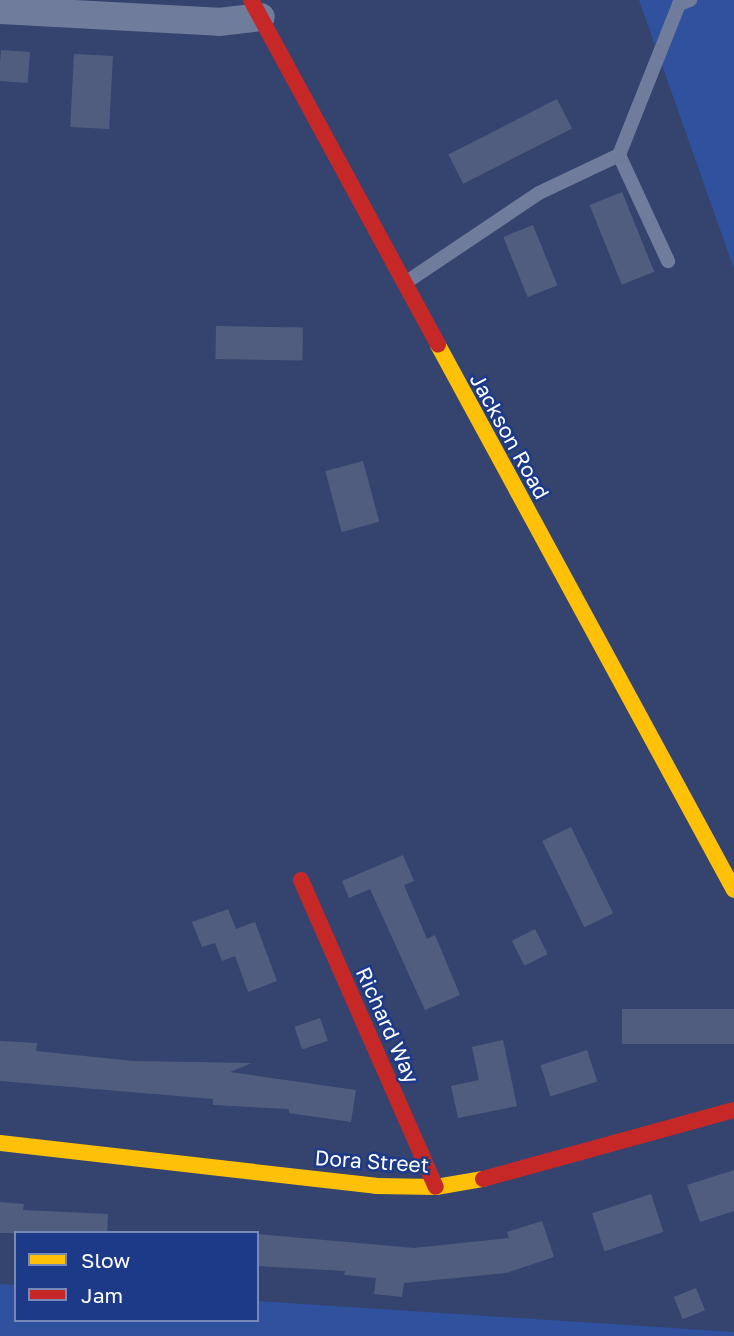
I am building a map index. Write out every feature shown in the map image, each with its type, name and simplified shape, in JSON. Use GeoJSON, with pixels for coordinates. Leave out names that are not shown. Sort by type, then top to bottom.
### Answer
{"type":"FeatureCollection","features":[{"type":"Feature","properties":{"kind":"street"},"geometry":{"type":"LineString","coordinates":[[0,10],[219,22],[256,9]]}},
{"type":"Feature","properties":{"kind":"street","name":"Jackson Road"},"geometry":{"type":"LineString","coordinates":[[256,9],[734,890]]}},
{"type":"Feature","properties":{"kind":"street","name":"Richard Way"},"geometry":{"type":"LineString","coordinates":[[301,880],[436,1187]]}},
{"type":"Feature","properties":{"kind":"street","name":"Dora Street"},"geometry":{"type":"LineString","coordinates":[[0,1143],[376,1186],[436,1187],[494,1177],[734,1110]]}},
{"type":"Feature","properties":{"kind":"lane"},"geometry":{"type":"LineString","coordinates":[[404,284],[539,193],[619,155],[679,5],[690,0]]}},
{"type":"Feature","properties":{"kind":"lane"},"geometry":{"type":"LineString","coordinates":[[619,155],[668,261]]}},
{"type":"Feature","properties":{"kind":"shaded area"},"geometry":{"type":"Polygon","coordinates":[[[639,0],[734,0],[734,269],[639,0]]]}},
{"type":"Feature","properties":{"kind":"shaded area"},"geometry":{"type":"Polygon","coordinates":[[[0,1284],[14,1285],[14,1322],[259,1322],[259,1301],[734,1332],[734,1336],[0,1336],[0,1284]]]}},
{"type":"Feature","properties":{"kind":"building"},"geometry":{"type":"Polygon","coordinates":[[[1,50],[30,52],[28,83],[0,81],[1,50]]]}},
{"type":"Feature","properties":{"kind":"building"},"geometry":{"type":"Polygon","coordinates":[[[74,54],[113,56],[109,129],[70,127],[74,54]]]}},
{"type":"Feature","properties":{"kind":"building"},"geometry":{"type":"Polygon","coordinates":[[[557,99],[572,128],[463,184],[448,154],[557,99]]]}},
{"type":"Feature","properties":{"kind":"building"},"geometry":{"type":"Polygon","coordinates":[[[622,192],[654,272],[622,285],[590,205],[622,192]]]}},
{"type":"Feature","properties":{"kind":"building"},"geometry":{"type":"Polygon","coordinates":[[[533,225],[557,285],[528,297],[503,237],[533,225]]]}},
{"type":"Feature","properties":{"kind":"building"},"geometry":{"type":"Polygon","coordinates":[[[216,326],[303,328],[302,361],[215,359],[216,326]]]}},
{"type":"Feature","properties":{"kind":"building"},"geometry":{"type":"Polygon","coordinates":[[[363,461],[379,522],[342,532],[325,471],[363,461]]]}},
{"type":"Feature","properties":{"kind":"building"},"geometry":{"type":"Polygon","coordinates":[[[571,827],[613,913],[584,927],[542,841],[571,827]]]}},
{"type":"Feature","properties":{"kind":"building"},"geometry":{"type":"Polygon","coordinates":[[[403,855],[414,881],[404,885],[427,939],[435,935],[460,995],[425,1010],[370,889],[349,898],[342,881],[403,855]]]}},
{"type":"Feature","properties":{"kind":"building"},"geometry":{"type":"Polygon","coordinates":[[[228,909],[236,929],[255,922],[277,981],[248,992],[235,956],[222,961],[215,943],[202,947],[192,922],[228,909]]]}},
{"type":"Feature","properties":{"kind":"building"},"geometry":{"type":"Polygon","coordinates":[[[535,929],[548,954],[525,966],[512,941],[535,929]]]}},
{"type":"Feature","properties":{"kind":"building"},"geometry":{"type":"Polygon","coordinates":[[[622,1009],[734,1009],[734,1044],[622,1044],[622,1009]]]}},
{"type":"Feature","properties":{"kind":"building"},"geometry":{"type":"Polygon","coordinates":[[[320,1018],[328,1041],[302,1049],[294,1027],[320,1018]]]}},
{"type":"Feature","properties":{"kind":"building"},"geometry":{"type":"Polygon","coordinates":[[[503,1040],[517,1106],[458,1118],[451,1086],[479,1080],[472,1047],[503,1040]]]}},
{"type":"Feature","properties":{"kind":"building"},"geometry":{"type":"Polygon","coordinates":[[[0,1041],[37,1043],[36,1051],[133,1061],[252,1063],[230,1072],[356,1090],[351,1122],[289,1113],[289,1109],[213,1105],[213,1099],[0,1081],[0,1041]]]}},
{"type":"Feature","properties":{"kind":"building"},"geometry":{"type":"Polygon","coordinates":[[[587,1050],[597,1081],[551,1097],[540,1065],[587,1050]]]}},
{"type":"Feature","properties":{"kind":"building"},"geometry":{"type":"Polygon","coordinates":[[[734,1170],[734,1211],[700,1222],[687,1185],[734,1170]]]}},
{"type":"Feature","properties":{"kind":"building"},"geometry":{"type":"Polygon","coordinates":[[[651,1194],[663,1232],[604,1251],[592,1213],[651,1194]]]}},
{"type":"Feature","properties":{"kind":"building"},"geometry":{"type":"Polygon","coordinates":[[[0,1202],[24,1204],[23,1210],[108,1214],[107,1231],[0,1233],[0,1202]]]}},
{"type":"Feature","properties":{"kind":"building"},"geometry":{"type":"Polygon","coordinates":[[[542,1221],[554,1257],[506,1273],[404,1283],[402,1297],[374,1294],[376,1278],[344,1275],[345,1271],[259,1266],[259,1234],[414,1248],[509,1238],[507,1232],[542,1221]]]}},
{"type":"Feature","properties":{"kind":"building"},"geometry":{"type":"Polygon","coordinates":[[[696,1288],[705,1310],[683,1319],[674,1297],[696,1288]]]}},
{"type":"Feature","properties":{"kind":"traffic: slow"},"geometry":{"type":"LineString","coordinates":[[438,345],[734,890]]}},
{"type":"Feature","properties":{"kind":"traffic: slow"},"geometry":{"type":"LineString","coordinates":[[0,1143],[376,1186],[436,1187],[483,1179]]}},
{"type":"Feature","properties":{"kind":"traffic: jam"},"geometry":{"type":"LineString","coordinates":[[251,0],[438,345]]}},
{"type":"Feature","properties":{"kind":"traffic: jam"},"geometry":{"type":"LineString","coordinates":[[301,880],[436,1187]]}},
{"type":"Feature","properties":{"kind":"traffic: jam"},"geometry":{"type":"LineString","coordinates":[[483,1179],[734,1110]]}}]}
